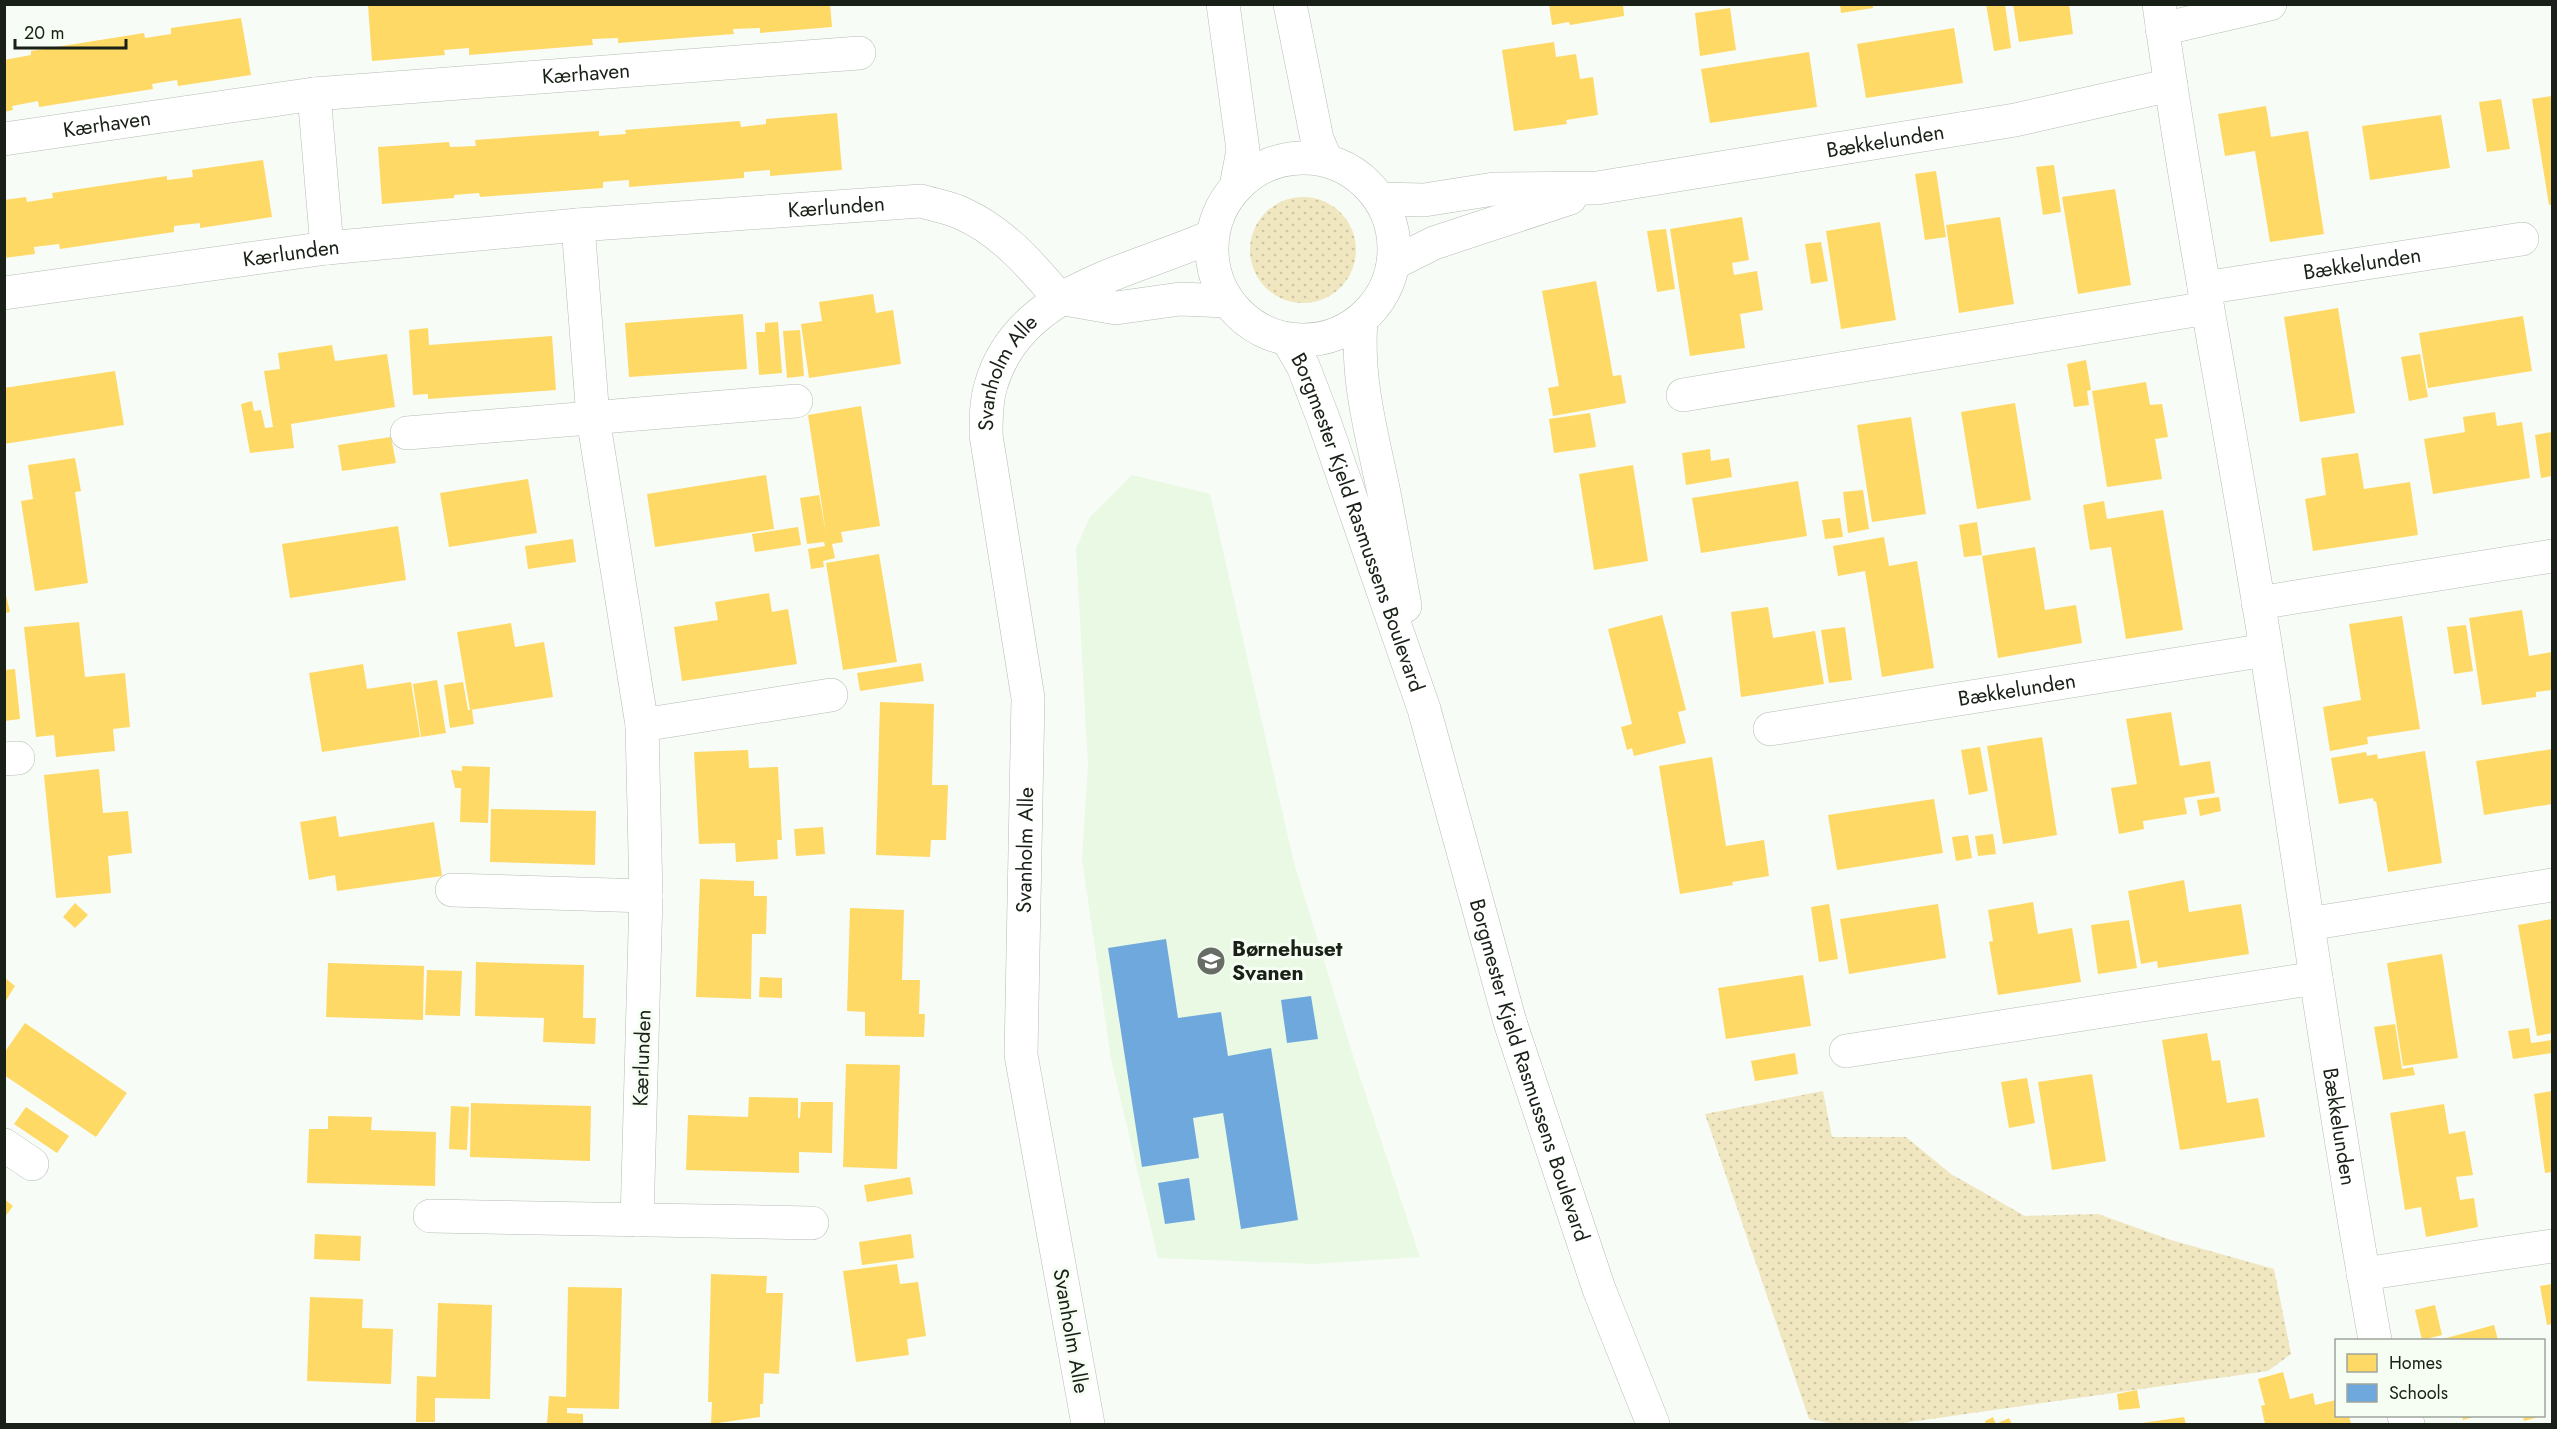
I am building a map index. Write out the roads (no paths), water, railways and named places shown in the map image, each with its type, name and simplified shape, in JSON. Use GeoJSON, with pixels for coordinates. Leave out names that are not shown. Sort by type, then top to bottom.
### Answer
{"type":"FeatureCollection","features":[{"type":"Feature","properties":{"kind":"street"},"geometry":{"type":"LineString","coordinates":[[1222,4],[1244,150],[1236,187]]}},
{"type":"Feature","properties":{"kind":"street"},"geometry":{"type":"LineString","coordinates":[[1290,4],[1317,139],[1326,160]]}},
{"type":"Feature","properties":{"kind":"street","name":"Bækkelunden"},"geometry":{"type":"LineString","coordinates":[[2270,4],[2160,17],[2266,650],[2375,1339]]}},
{"type":"Feature","properties":{"kind":"street","name":"Kærhaven"},"geometry":{"type":"LineString","coordinates":[[4,139],[314,94],[859,53]]}},
{"type":"Feature","properties":{"kind":"street","name":"Bækkelunden"},"geometry":{"type":"LineString","coordinates":[[1380,199],[1424,200],[1494,189],[1597,188],[2015,120],[2171,85]]}},
{"type":"Feature","properties":{"kind":"street"},"geometry":{"type":"LineString","coordinates":[[314,94],[327,248]]}},
{"type":"Feature","properties":{"kind":"street"},"geometry":{"type":"LineString","coordinates":[[1302,158],[1326,160],[1357,175],[1380,199],[1393,230],[1394,263],[1383,295],[1360,321],[1326,338],[1307,341],[1288,340],[1264,332],[1243,319],[1227,301],[1217,281],[1212,258],[1212,236],[1217,218],[1236,187],[1255,171],[1277,161],[1302,158]]}},
{"type":"Feature","properties":{"kind":"street","name":"Bækkelunden"},"geometry":{"type":"LineString","coordinates":[[1394,263],[1434,243],[1597,188]]}},
{"type":"Feature","properties":{"kind":"street","name":"Kærlunden"},"geometry":{"type":"LineString","coordinates":[[4,293],[327,248],[578,225],[921,201],[961,213],[995,233],[1025,259],[1059,298]]}},
{"type":"Feature","properties":{"kind":"street","name":"Kærlunden"},"geometry":{"type":"LineString","coordinates":[[578,225],[593,418],[642,725],[646,896],[637,1220]]}},
{"type":"Feature","properties":{"kind":"street","name":"Svanholm Alle"},"geometry":{"type":"LineString","coordinates":[[1088,1425],[1021,1055],[1028,698],[986,435],[990,387],[999,362],[1014,339],[1059,298],[1106,275],[1173,254],[1212,236]]}},
{"type":"Feature","properties":{"kind":"street","name":"Bækkelunden"},"geometry":{"type":"LineString","coordinates":[[1683,395],[2522,239]]}},
{"type":"Feature","properties":{"kind":"street","name":"Svanholm Alle"},"geometry":{"type":"LineString","coordinates":[[1059,298],[1116,308],[1180,299],[1227,301]]}},
{"type":"Feature","properties":{"kind":"street","name":"Borgmester Kjeld Rasmussens Boulevard"},"geometry":{"type":"LineString","coordinates":[[1360,321],[1358,351],[1365,407],[1385,498],[1424,708]]}},
{"type":"Feature","properties":{"kind":"street","name":"Borgmester Kjeld Rasmussens Boulevard"},"geometry":{"type":"LineString","coordinates":[[1288,340],[1303,366],[1323,418],[1424,708],[1510,1022],[1599,1289],[1653,1425]]}},
{"type":"Feature","properties":{"kind":"street"},"geometry":{"type":"LineString","coordinates":[[407,433],[796,401]]}},
{"type":"Feature","properties":{"kind":"street"},"geometry":{"type":"LineString","coordinates":[[2258,603],[2553,556]]}},
{"type":"Feature","properties":{"kind":"street","name":"Bækkelunden"},"geometry":{"type":"LineString","coordinates":[[1770,729],[2266,650]]}},
{"type":"Feature","properties":{"kind":"street"},"geometry":{"type":"LineString","coordinates":[[642,725],[831,695]]}},
{"type":"Feature","properties":{"kind":"street"},"geometry":{"type":"LineString","coordinates":[[2308,924],[2553,885]]}},
{"type":"Feature","properties":{"kind":"street"},"geometry":{"type":"LineString","coordinates":[[453,890],[646,896]]}},
{"type":"Feature","properties":{"kind":"street"},"geometry":{"type":"LineString","coordinates":[[1846,1051],[2316,978]]}},
{"type":"Feature","properties":{"kind":"street"},"geometry":{"type":"LineString","coordinates":[[4,1145],[32,1164]]}},
{"type":"Feature","properties":{"kind":"street"},"geometry":{"type":"LineString","coordinates":[[430,1216],[812,1223]]}},
{"type":"Feature","properties":{"kind":"street"},"geometry":{"type":"LineString","coordinates":[[2363,1275],[2553,1246]]}},
{"type":"Feature","properties":{"kind":"place","name":"Børnehuset Svanen"},"geometry":{"type":"Point","coordinates":[1211,961]}}]}
